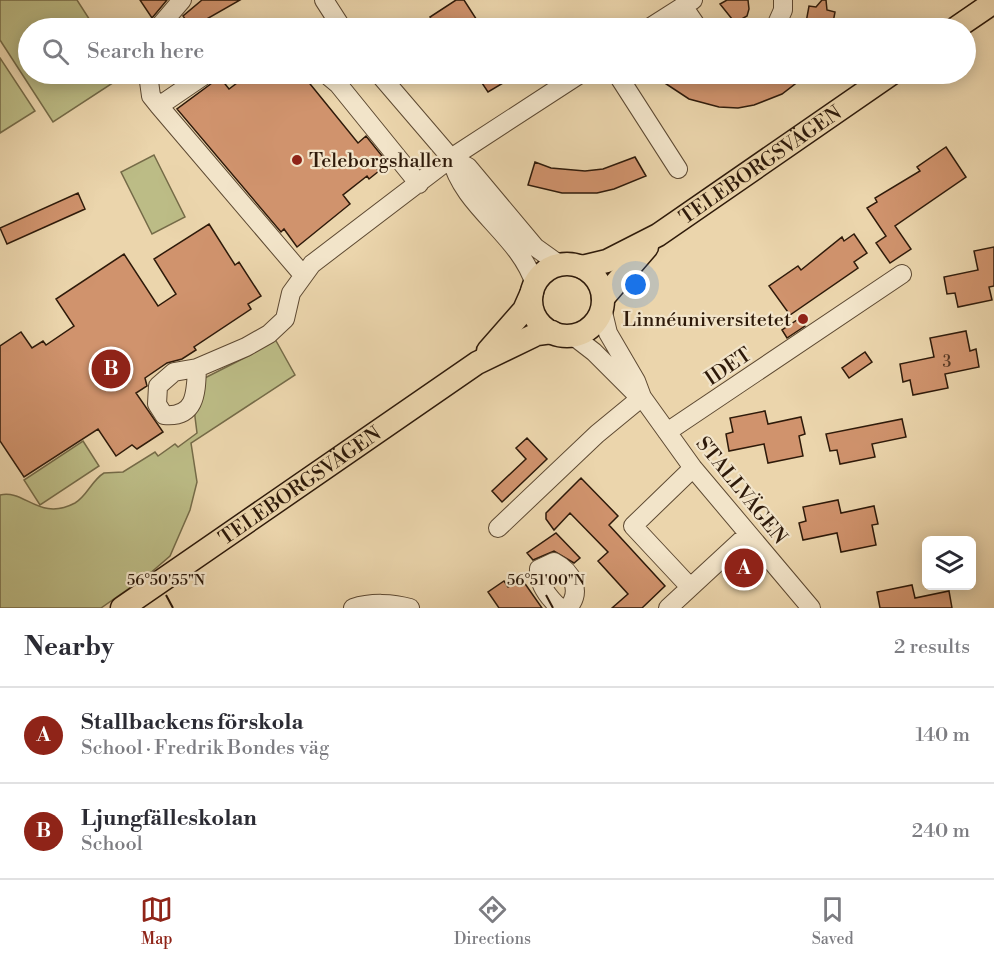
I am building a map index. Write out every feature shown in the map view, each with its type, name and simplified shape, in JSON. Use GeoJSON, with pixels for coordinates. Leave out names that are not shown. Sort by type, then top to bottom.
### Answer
{"type":"FeatureCollection","features":[{"type":"Feature","properties":{"kind":"main road"},"geometry":{"type":"LineString","coordinates":[[971,18],[994,2]]}},
{"type":"Feature","properties":{"kind":"main road","name":"TELEBORGSVÄGEN"},"geometry":{"type":"LineString","coordinates":[[571,266],[607,261],[658,235],[877,84]]}},
{"type":"Feature","properties":{"kind":"main road","name":"TELEBORGSVÄGEN"},"geometry":{"type":"LineString","coordinates":[[602,303],[658,235]]}},
{"type":"Feature","properties":{"kind":"main road"},"geometry":{"type":"LineString","coordinates":[[571,266],[595,277],[602,303],[591,327],[562,334],[535,315],[532,303],[534,288],[544,273],[571,266]]}},
{"type":"Feature","properties":{"kind":"main road","name":"TELEBORGSVÄGEN"},"geometry":{"type":"LineString","coordinates":[[477,363],[513,324],[534,288]]}},
{"type":"Feature","properties":{"kind":"main road","name":"TELEBORGSVÄGEN"},"geometry":{"type":"LineString","coordinates":[[122,608],[477,363],[537,334],[562,334]]}},
{"type":"Feature","properties":{"kind":"street"},"geometry":{"type":"LineString","coordinates":[[167,18],[182,0]]}},
{"type":"Feature","properties":{"kind":"street"},"geometry":{"type":"LineString","coordinates":[[324,0],[336,18]]}},
{"type":"Feature","properties":{"kind":"street"},"geometry":{"type":"LineString","coordinates":[[779,18],[783,10],[783,0]]}},
{"type":"Feature","properties":{"kind":"street"},"geometry":{"type":"LineString","coordinates":[[665,18],[688,3],[694,18]]}},
{"type":"Feature","properties":{"kind":"street"},"geometry":{"type":"LineString","coordinates":[[149,84],[150,96],[303,274]]}},
{"type":"Feature","properties":{"kind":"street"},"geometry":{"type":"LineString","coordinates":[[159,106],[191,84]]}},
{"type":"Feature","properties":{"kind":"street"},"geometry":{"type":"LineString","coordinates":[[338,84],[418,184]]}},
{"type":"Feature","properties":{"kind":"street"},"geometry":{"type":"LineString","coordinates":[[388,84],[451,158],[468,166],[535,247],[571,266]]}},
{"type":"Feature","properties":{"kind":"street"},"geometry":{"type":"LineString","coordinates":[[197,368],[269,334],[285,319],[291,293],[312,264],[451,158],[565,84]]}},
{"type":"Feature","properties":{"kind":"street"},"geometry":{"type":"LineString","coordinates":[[623,84],[678,168]]}},
{"type":"Feature","properties":{"kind":"street"},"geometry":{"type":"LineString","coordinates":[[451,158],[455,177],[526,263],[534,288]]}},
{"type":"Feature","properties":{"kind":"street","name":"IDET"},"geometry":{"type":"LineString","coordinates":[[667,432],[902,274]]}},
{"type":"Feature","properties":{"kind":"street","name":"STALLVÄGEN"},"geometry":{"type":"LineString","coordinates":[[602,303],[608,333],[636,381],[642,397],[693,468],[747,535],[766,543],[811,608]]}},
{"type":"Feature","properties":{"kind":"street","name":"STALLVÄGEN"},"geometry":{"type":"LineString","coordinates":[[562,334],[601,358],[629,389],[642,397]]}},
{"type":"Feature","properties":{"kind":"street"},"geometry":{"type":"LineString","coordinates":[[498,528],[597,434],[642,397]]}},
{"type":"Feature","properties":{"kind":"street"},"geometry":{"type":"LineString","coordinates":[[690,587],[633,526],[693,468]]}},
{"type":"Feature","properties":{"kind":"street"},"geometry":{"type":"LineString","coordinates":[[668,608],[747,535]]}},
{"type":"Feature","properties":{"kind":"street"},"geometry":{"type":"LineString","coordinates":[[560,608],[550,599],[538,577],[539,569],[554,562],[565,568],[574,581],[574,594],[568,608]]}},
{"type":"Feature","properties":{"kind":"street"},"geometry":{"type":"LineString","coordinates":[[353,608],[363,605],[398,604],[410,608]]}},
{"type":"Feature","properties":{"kind":"green space"},"geometry":{"type":"Polygon","coordinates":[[[0,0],[77,0],[89,18],[18,18],[18,68],[0,40],[0,0]]]}},
{"type":"Feature","properties":{"kind":"green space"},"geometry":{"type":"Polygon","coordinates":[[[0,58],[35,111],[0,133],[0,58]]]}},
{"type":"Feature","properties":{"kind":"green space"},"geometry":{"type":"Polygon","coordinates":[[[28,84],[111,84],[53,122],[28,84]]]}},
{"type":"Feature","properties":{"kind":"green space"},"geometry":{"type":"Polygon","coordinates":[[[154,155],[185,217],[152,234],[121,172],[154,155]]]}},
{"type":"Feature","properties":{"kind":"green space"},"geometry":{"type":"Polygon","coordinates":[[[275,339],[295,375],[191,443],[197,482],[190,510],[170,556],[148,575],[101,608],[0,608],[0,495],[17,496],[42,507],[62,508],[79,500],[104,473],[123,472],[155,452],[158,456],[175,444],[178,447],[197,433],[191,385],[252,354],[275,339]]]}},
{"type":"Feature","properties":{"kind":"green space"},"geometry":{"type":"Polygon","coordinates":[[[83,441],[99,466],[40,505],[24,480],[83,441]]]}},
{"type":"Feature","properties":{"kind":"building"},"geometry":{"type":"Polygon","coordinates":[[[140,0],[167,0],[152,18],[140,0]]]}},
{"type":"Feature","properties":{"kind":"building"},"geometry":{"type":"Polygon","coordinates":[[[202,0],[240,0],[208,18],[184,18],[183,16],[202,0]]]}},
{"type":"Feature","properties":{"kind":"building"},"geometry":{"type":"Polygon","coordinates":[[[456,0],[464,0],[476,18],[431,18],[456,0]]]}},
{"type":"Feature","properties":{"kind":"building"},"geometry":{"type":"Polygon","coordinates":[[[727,0],[748,0],[747,16],[731,18],[720,4],[727,0]]]}},
{"type":"Feature","properties":{"kind":"building"},"geometry":{"type":"Polygon","coordinates":[[[822,0],[826,0],[827,10],[835,12],[834,18],[807,18],[809,6],[816,7],[822,0]]]}},
{"type":"Feature","properties":{"kind":"building","name":"Teleborgshallen"},"geometry":{"type":"Polygon","coordinates":[[[211,84],[225,84],[229,89],[236,84],[310,84],[358,143],[366,136],[382,156],[373,164],[379,171],[369,179],[367,176],[343,195],[350,204],[297,247],[284,229],[281,232],[177,109],[211,84]]]}},
{"type":"Feature","properties":{"kind":"building"},"geometry":{"type":"Polygon","coordinates":[[[483,84],[501,84],[488,92],[483,84]]]}},
{"type":"Feature","properties":{"kind":"building"},"geometry":{"type":"Polygon","coordinates":[[[666,84],[795,84],[782,94],[754,105],[738,108],[719,107],[689,99],[666,84]]]}},
{"type":"Feature","properties":{"kind":"building"},"geometry":{"type":"Polygon","coordinates":[[[946,147],[966,177],[895,226],[911,249],[890,263],[876,243],[886,236],[867,208],[877,202],[875,198],[920,171],[917,167],[946,147]]]}},
{"type":"Feature","properties":{"kind":"building"},"geometry":{"type":"Polygon","coordinates":[[[635,157],[646,176],[614,189],[597,193],[562,193],[528,185],[535,162],[551,168],[585,171],[603,169],[635,157]]]}},
{"type":"Feature","properties":{"kind":"building"},"geometry":{"type":"Polygon","coordinates":[[[78,193],[85,209],[7,244],[0,228],[78,193]]]}},
{"type":"Feature","properties":{"kind":"building"},"geometry":{"type":"Polygon","coordinates":[[[209,224],[235,265],[239,262],[261,296],[248,304],[251,309],[194,347],[196,350],[182,359],[167,363],[145,378],[147,386],[136,393],[163,432],[137,449],[132,445],[116,456],[98,429],[24,477],[0,441],[0,346],[21,332],[32,348],[43,341],[46,345],[74,326],[56,299],[124,254],[158,306],[176,294],[154,259],[209,224]]]}},
{"type":"Feature","properties":{"kind":"building"},"geometry":{"type":"Polygon","coordinates":[[[854,234],[867,253],[854,262],[858,268],[790,315],[769,286],[798,266],[801,270],[842,237],[844,241],[854,234]]]}},
{"type":"Feature","properties":{"kind":"building"},"geometry":{"type":"Polygon","coordinates":[[[994,247],[994,286],[989,287],[992,300],[958,307],[955,293],[947,294],[944,277],[978,270],[974,251],[994,247]]]}},
{"type":"Feature","properties":{"kind":"building"},"geometry":{"type":"Polygon","coordinates":[[[800,318],[805,326],[787,338],[782,330],[800,318]]]}},
{"type":"Feature","properties":{"kind":"building"},"geometry":{"type":"Polygon","coordinates":[[[966,331],[970,351],[976,349],[979,367],[945,374],[948,388],[913,395],[910,380],[903,382],[900,364],[934,357],[930,338],[966,331]]]}},
{"type":"Feature","properties":{"kind":"building"},"geometry":{"type":"Polygon","coordinates":[[[865,352],[872,362],[849,378],[842,368],[865,352]]]}},
{"type":"Feature","properties":{"kind":"building"},"geometry":{"type":"Polygon","coordinates":[[[765,411],[768,424],[801,417],[805,434],[799,436],[803,456],[768,463],[764,444],[729,451],[726,434],[733,432],[730,418],[765,411]]]}},
{"type":"Feature","properties":{"kind":"building"},"geometry":{"type":"Polygon","coordinates":[[[902,419],[906,437],[872,444],[875,457],[840,464],[837,450],[830,451],[826,434],[902,419]]]}},
{"type":"Feature","properties":{"kind":"building"},"geometry":{"type":"Polygon","coordinates":[[[527,438],[547,459],[502,502],[492,491],[526,459],[516,448],[527,438]]]}},
{"type":"Feature","properties":{"kind":"building"},"geometry":{"type":"Polygon","coordinates":[[[581,478],[618,516],[609,525],[665,586],[642,608],[612,608],[628,594],[598,561],[608,552],[570,513],[554,530],[546,519],[546,513],[581,478]]]}},
{"type":"Feature","properties":{"kind":"building"},"geometry":{"type":"Polygon","coordinates":[[[838,500],[841,513],[874,506],[878,524],[872,525],[876,545],[841,552],[837,533],[803,540],[799,523],[806,521],[803,507],[838,500]]]}},
{"type":"Feature","properties":{"kind":"building"},"geometry":{"type":"Polygon","coordinates":[[[556,533],[580,558],[574,563],[554,551],[533,560],[527,553],[556,533]]]}},
{"type":"Feature","properties":{"kind":"building"},"geometry":{"type":"Polygon","coordinates":[[[521,578],[542,608],[499,608],[488,592],[504,581],[508,587],[521,578]]]}},
{"type":"Feature","properties":{"kind":"building"},"geometry":{"type":"Polygon","coordinates":[[[912,585],[915,598],[949,591],[952,608],[880,608],[877,592],[912,585]]]}},
{"type":"Feature","properties":{"kind":"place","name":"Teleborgshallen"},"geometry":{"type":"Point","coordinates":[297,160]}},
{"type":"Feature","properties":{"kind":"place","name":"Linnéuniversitetet"},"geometry":{"type":"Point","coordinates":[803,319]}},
{"type":"Feature","properties":{"kind":"place","name":"Ljungfälleskolan"},"geometry":{"type":"Point","coordinates":[111,369]}},
{"type":"Feature","properties":{"kind":"place","name":"Stallbackens förskola"},"geometry":{"type":"Point","coordinates":[744,568]}}]}
